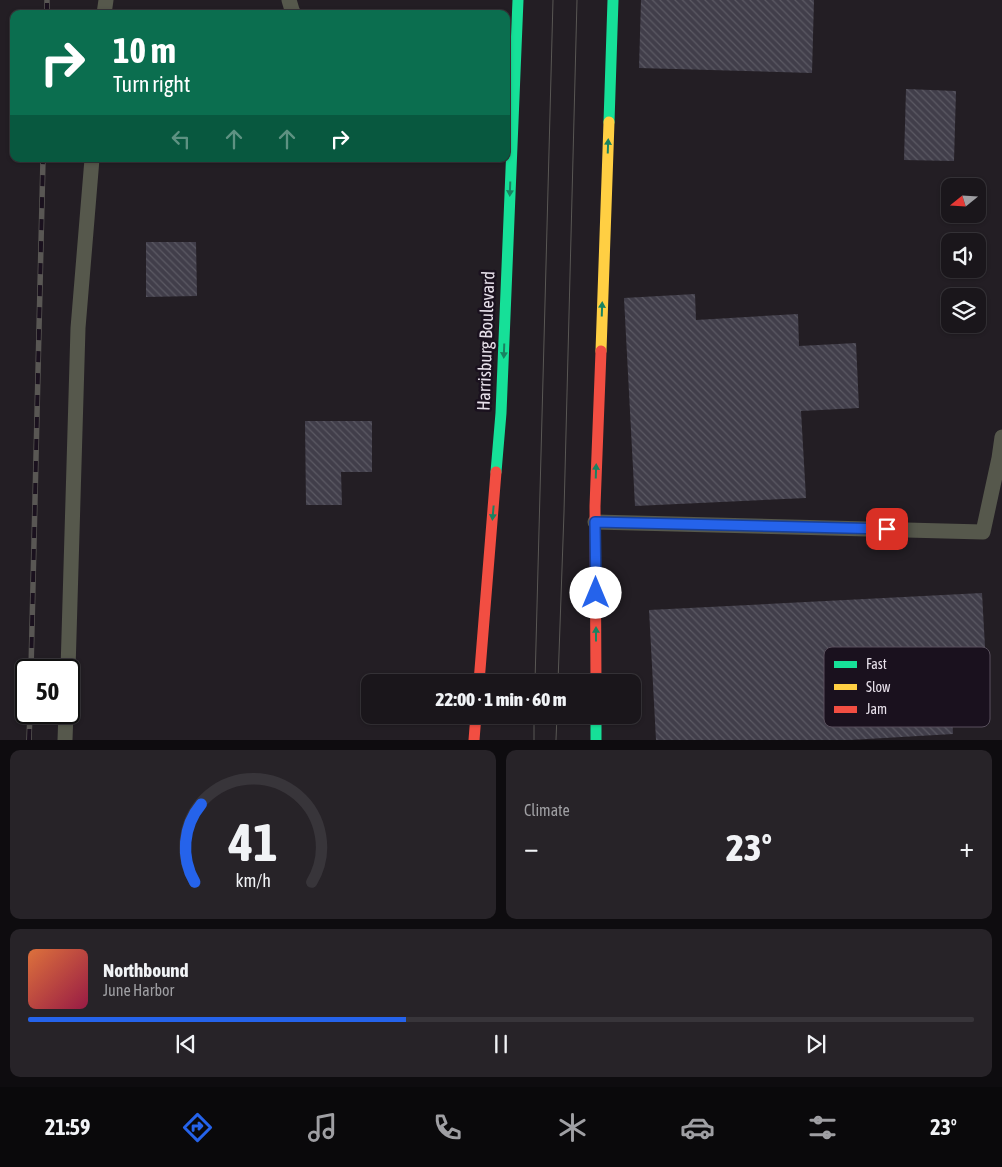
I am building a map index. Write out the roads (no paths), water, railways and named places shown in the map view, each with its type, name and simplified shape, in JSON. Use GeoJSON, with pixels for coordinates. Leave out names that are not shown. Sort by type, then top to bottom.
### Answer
{"type":"FeatureCollection","features":[{"type":"Feature","properties":{"kind":"main road","name":"Harrisburg Boulevard"},"geometry":{"type":"LineString","coordinates":[[510,86],[511,50],[518,0]]}},
{"type":"Feature","properties":{"kind":"main road"},"geometry":{"type":"LineString","coordinates":[[596,674],[595,506],[613,0]]}},
{"type":"Feature","properties":{"kind":"main road","name":"Harrisburg Boulevard"},"geometry":{"type":"LineString","coordinates":[[480,674],[501,413],[508,162]]}},
{"type":"Feature","properties":{"kind":"main road"},"geometry":{"type":"LineString","coordinates":[[474,740],[475,724]]}},
{"type":"Feature","properties":{"kind":"main road"},"geometry":{"type":"LineString","coordinates":[[596,724],[596,740]]}},
{"type":"Feature","properties":{"kind":"lane"},"geometry":{"type":"LineString","coordinates":[[68,659],[78,328],[92,162]]}},
{"type":"Feature","properties":{"kind":"lane"},"geometry":{"type":"LineString","coordinates":[[595,522],[983,532],[1002,437]]}},
{"type":"Feature","properties":{"kind":"lane"},"geometry":{"type":"LineString","coordinates":[[66,724],[66,740]]}},
{"type":"Feature","properties":{"kind":"tram line"},"geometry":{"type":"LineString","coordinates":[[535,674],[553,0]]}},
{"type":"Feature","properties":{"kind":"tram line"},"geometry":{"type":"LineString","coordinates":[[558,674],[577,0]]}},
{"type":"Feature","properties":{"kind":"tram line"},"geometry":{"type":"LineString","coordinates":[[534,724],[534,740]]}},
{"type":"Feature","properties":{"kind":"tram line"},"geometry":{"type":"LineString","coordinates":[[556,740],[557,724]]}},
{"type":"Feature","properties":{"kind":"railway"},"geometry":{"type":"LineString","coordinates":[[47,0],[47,10]]}},
{"type":"Feature","properties":{"kind":"railway"},"geometry":{"type":"LineString","coordinates":[[31,659],[43,162]]}},
{"type":"Feature","properties":{"kind":"railway"},"geometry":{"type":"LineString","coordinates":[[29,740],[30,724]]}}]}
